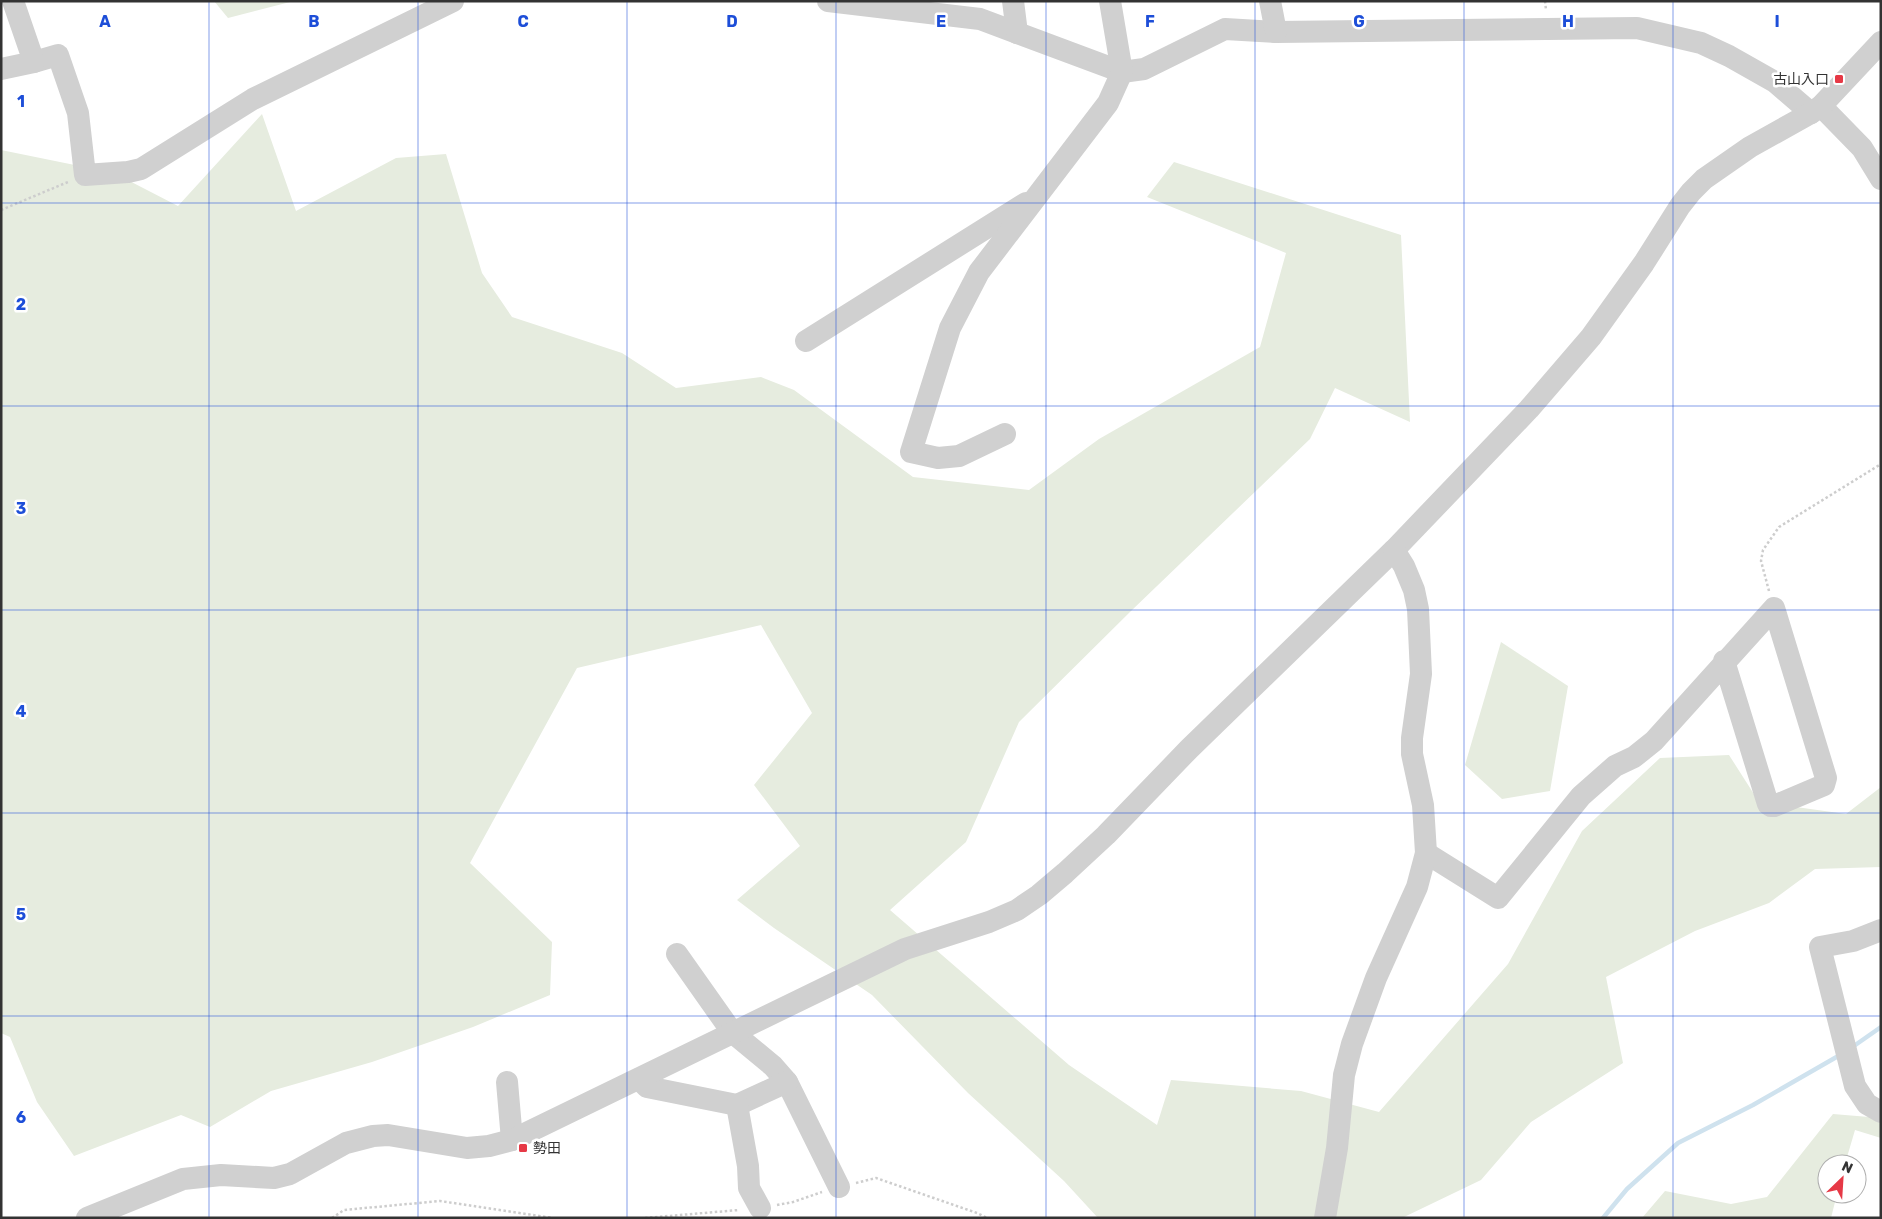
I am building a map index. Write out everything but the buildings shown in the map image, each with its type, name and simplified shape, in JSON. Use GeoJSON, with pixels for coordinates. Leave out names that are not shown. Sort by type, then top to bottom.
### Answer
{"type":"FeatureCollection","features":[{"type":"Feature","properties":{"kind":"street"},"geometry":{"type":"LineString","coordinates":[[13,1],[34,62]]}},
{"type":"Feature","properties":{"kind":"street"},"geometry":{"type":"LineString","coordinates":[[1,69],[58,55],[78,113],[85,175],[128,172],[142,169],[253,99],[453,1]]}},
{"type":"Feature","properties":{"kind":"street"},"geometry":{"type":"LineString","coordinates":[[828,1],[980,19],[1122,72],[1144,69],[1226,29],[1276,32],[1637,28],[1701,43],[1729,56],[1775,82],[1816,110],[1862,148],[1881,178]]}},
{"type":"Feature","properties":{"kind":"street"},"geometry":{"type":"LineString","coordinates":[[1012,1],[1017,33]]}},
{"type":"Feature","properties":{"kind":"street"},"geometry":{"type":"LineString","coordinates":[[1005,434],[959,456],[938,458],[911,452],[950,328],[979,272],[1108,103],[1122,72],[1110,1]]}},
{"type":"Feature","properties":{"kind":"street"},"geometry":{"type":"LineString","coordinates":[[1270,1],[1276,32]]}},
{"type":"Feature","properties":{"kind":"street"},"geometry":{"type":"LineString","coordinates":[[87,1218],[183,1179],[221,1175],[274,1178],[290,1174],[346,1142],[358,1138],[388,1135],[467,1148],[489,1146],[512,1140],[905,949],[981,925],[1017,910],[1065,874],[1106,835],[1189,750],[1394,550],[1529,409],[1592,337],[1691,192],[1704,179],[1750,147],[1816,110],[1881,42]]}},
{"type":"Feature","properties":{"kind":"street"},"geometry":{"type":"LineString","coordinates":[[806,340],[1037,196]]}},
{"type":"Feature","properties":{"kind":"street"},"geometry":{"type":"LineString","coordinates":[[1325,1218],[1336,1148],[1344,1075],[1352,1044],[1376,978],[1417,887],[1426,853],[1423,805],[1412,754],[1412,738],[1421,674],[1418,609],[1414,590],[1404,566],[1394,550]]}},
{"type":"Feature","properties":{"kind":"street"},"geometry":{"type":"LineString","coordinates":[[1426,853],[1498,898],[1581,796],[1615,766],[1634,757],[1654,740],[1774,608]]}},
{"type":"Feature","properties":{"kind":"street"},"geometry":{"type":"LineString","coordinates":[[1724,662],[1768,804],[1774,806],[1824,786],[1826,778],[1774,608]]}},
{"type":"Feature","properties":{"kind":"street"},"geometry":{"type":"LineString","coordinates":[[1881,930],[1853,941],[1820,947],[1855,1086],[1867,1104],[1881,1112]]}},
{"type":"Feature","properties":{"kind":"street"},"geometry":{"type":"LineString","coordinates":[[677,954],[732,1032],[773,1066],[787,1082],[839,1187]]}},
{"type":"Feature","properties":{"kind":"street"},"geometry":{"type":"LineString","coordinates":[[639,1079],[647,1087],[738,1105],[787,1082]]}},
{"type":"Feature","properties":{"kind":"street"},"geometry":{"type":"LineString","coordinates":[[507,1082],[512,1140]]}},
{"type":"Feature","properties":{"kind":"street"},"geometry":{"type":"LineString","coordinates":[[738,1105],[748,1166],[749,1188],[760,1208]]}},
{"type":"Feature","properties":{"kind":"path"},"geometry":{"type":"LineString","coordinates":[[1,210],[85,175]]}},
{"type":"Feature","properties":{"kind":"path"},"geometry":{"type":"LineString","coordinates":[[1774,608],[1761,561],[1763,550],[1779,527],[1881,464]]}},
{"type":"Feature","properties":{"kind":"path"},"geometry":{"type":"LineString","coordinates":[[645,1218],[760,1208],[793,1202],[839,1187],[876,1178],[987,1218]]}},
{"type":"Feature","properties":{"kind":"path"},"geometry":{"type":"LineString","coordinates":[[332,1218],[344,1210],[440,1201],[553,1218]]}},
{"type":"Feature","properties":{"kind":"shaded area"},"geometry":{"type":"Polygon","coordinates":[[[214,1],[294,1],[228,18],[214,1]]]}},
{"type":"Feature","properties":{"kind":"shaded area"},"geometry":{"type":"Polygon","coordinates":[[[262,114],[296,211],[396,158],[446,154],[482,273],[512,317],[622,353],[676,388],[761,377],[794,390],[913,477],[1029,490],[1099,439],[1260,347],[1286,253],[1147,197],[1174,162],[1401,235],[1410,422],[1335,388],[1310,439],[1019,722],[966,842],[890,910],[1069,1065],[1157,1125],[1171,1080],[1301,1091],[1379,1112],[1508,964],[1582,831],[1660,758],[1729,755],[1759,802],[1846,814],[1881,787],[1881,867],[1815,869],[1769,903],[1695,931],[1606,977],[1623,1063],[1531,1122],[1481,1180],[1402,1218],[1098,1218],[1064,1181],[968,1093],[872,995],[774,928],[737,900],[800,846],[754,785],[812,713],[761,625],[577,668],[470,863],[552,942],[550,995],[473,1027],[372,1062],[271,1091],[210,1127],[181,1115],[74,1156],[37,1102],[10,1037],[1,1033],[1,150],[114,173],[178,206],[262,114]]]}},
{"type":"Feature","properties":{"kind":"shaded area"},"geometry":{"type":"Polygon","coordinates":[[[1501,642],[1568,686],[1550,791],[1502,799],[1465,765],[1501,642]]]}},
{"type":"Feature","properties":{"kind":"shaded area"},"geometry":{"type":"Polygon","coordinates":[[[1833,1114],[1881,1118],[1881,1138],[1855,1130],[1848,1154],[1817,1154],[1817,1204],[1834,1204],[1831,1218],[1642,1218],[1665,1191],[1731,1204],[1767,1197],[1833,1114]]]}},
{"type":"Feature","properties":{"kind":"waterway"},"geometry":{"type":"LineString","coordinates":[[1851,1048],[1881,1027]]}},
{"type":"Feature","properties":{"kind":"waterway"},"geometry":{"type":"LineString","coordinates":[[1603,1218],[1627,1189],[1678,1143],[1753,1105],[1840,1055]]}},
{"type":"Feature","properties":{"kind":"place","name":"古山入口"},"geometry":{"type":"Point","coordinates":[1839,79]}},
{"type":"Feature","properties":{"kind":"place","name":"勢田"},"geometry":{"type":"Point","coordinates":[523,1148]}}]}
